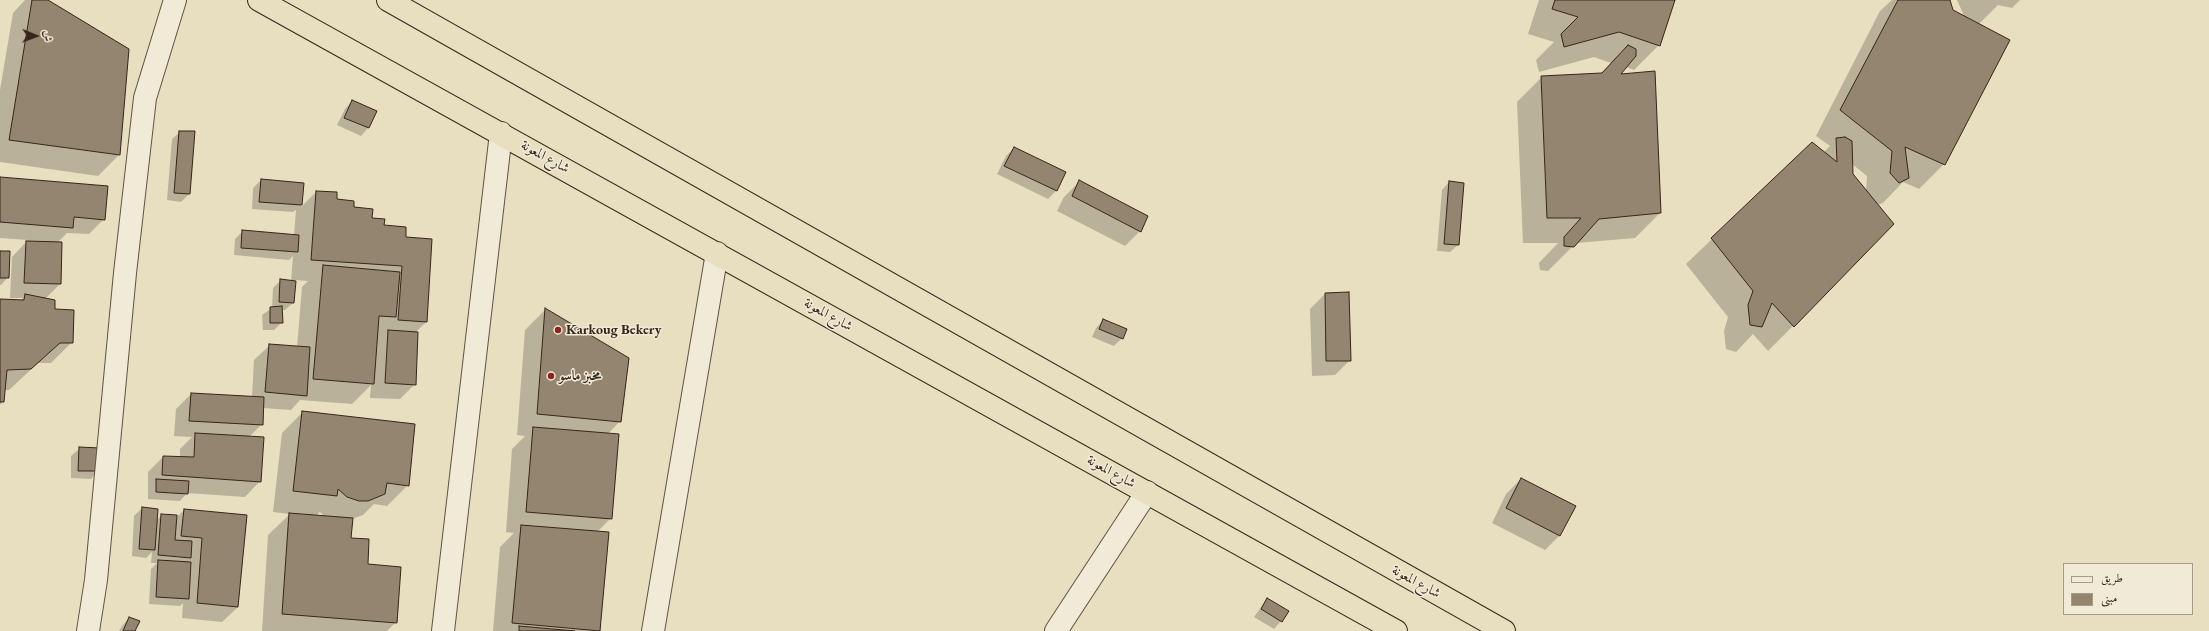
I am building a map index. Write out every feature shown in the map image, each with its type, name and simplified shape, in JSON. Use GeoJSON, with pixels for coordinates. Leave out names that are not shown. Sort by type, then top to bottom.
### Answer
{"type":"FeatureCollection","features":[{"type":"Feature","properties":{"kind":"highway","name":"شارع المعونة"},"geometry":{"type":"LineString","coordinates":[[259,0],[1396,631]]}},
{"type":"Feature","properties":{"kind":"highway","name":"شارع المعونة"},"geometry":{"type":"LineString","coordinates":[[388,0],[1504,631]]}},
{"type":"Feature","properties":{"kind":"street"},"geometry":{"type":"LineString","coordinates":[[88,631],[96,580],[125,273],[146,98],[175,0]]}},
{"type":"Feature","properties":{"kind":"street"},"geometry":{"type":"LineString","coordinates":[[443,631],[501,133]]}},
{"type":"Feature","properties":{"kind":"street"},"geometry":{"type":"LineString","coordinates":[[653,631],[717,253]]}},
{"type":"Feature","properties":{"kind":"street"},"geometry":{"type":"LineString","coordinates":[[1056,631],[1147,492]]}},
{"type":"Feature","properties":{"kind":"building"},"geometry":{"type":"Polygon","coordinates":[[[32,0],[48,0],[129,49],[120,155],[9,140],[32,0]]]}},
{"type":"Feature","properties":{"kind":"building"},"geometry":{"type":"Polygon","coordinates":[[[1555,0],[1675,0],[1660,46],[1619,32],[1564,47],[1561,34],[1578,17],[1552,9],[1555,0]]]}},
{"type":"Feature","properties":{"kind":"building"},"geometry":{"type":"Polygon","coordinates":[[[1898,0],[1950,0],[1953,10],[2010,40],[1945,165],[1905,147],[1909,178],[1899,183],[1890,173],[1892,151],[1840,110],[1898,0]]]}},
{"type":"Feature","properties":{"kind":"building"},"geometry":{"type":"Polygon","coordinates":[[[1628,45],[1636,49],[1636,56],[1621,74],[1655,71],[1661,213],[1599,219],[1574,247],[1564,246],[1564,237],[1581,218],[1547,218],[1541,76],[1602,73],[1628,45]]]}},
{"type":"Feature","properties":{"kind":"building"},"geometry":{"type":"Polygon","coordinates":[[[352,100],[377,111],[369,128],[344,118],[352,100]]]}},
{"type":"Feature","properties":{"kind":"building"},"geometry":{"type":"Polygon","coordinates":[[[179,131],[195,131],[190,194],[174,193],[179,131]]]}},
{"type":"Feature","properties":{"kind":"building"},"geometry":{"type":"Polygon","coordinates":[[[1845,137],[1852,141],[1853,174],[1894,224],[1794,327],[1772,303],[1762,327],[1750,325],[1748,305],[1753,291],[1711,238],[1812,142],[1837,162],[1836,138],[1845,137]]]}},
{"type":"Feature","properties":{"kind":"building"},"geometry":{"type":"Polygon","coordinates":[[[1014,147],[1066,172],[1057,191],[1004,166],[1014,147]]]}},
{"type":"Feature","properties":{"kind":"building"},"geometry":{"type":"Polygon","coordinates":[[[0,177],[108,186],[105,220],[74,217],[73,228],[0,222],[0,177]]]}},
{"type":"Feature","properties":{"kind":"building"},"geometry":{"type":"Polygon","coordinates":[[[261,179],[304,183],[302,205],[259,202],[261,179]]]}},
{"type":"Feature","properties":{"kind":"building"},"geometry":{"type":"Polygon","coordinates":[[[1079,180],[1148,216],[1141,232],[1072,196],[1079,180]]]}},
{"type":"Feature","properties":{"kind":"building"},"geometry":{"type":"Polygon","coordinates":[[[1449,181],[1464,183],[1459,245],[1444,244],[1449,181]]]}},
{"type":"Feature","properties":{"kind":"building"},"geometry":{"type":"Polygon","coordinates":[[[316,191],[337,192],[337,199],[354,201],[354,207],[373,209],[372,218],[385,219],[384,225],[406,227],[406,237],[432,239],[427,322],[398,320],[402,266],[311,260],[316,191]]]}},
{"type":"Feature","properties":{"kind":"building"},"geometry":{"type":"Polygon","coordinates":[[[242,230],[299,235],[298,252],[241,248],[242,230]]]}},
{"type":"Feature","properties":{"kind":"building"},"geometry":{"type":"Polygon","coordinates":[[[26,241],[62,242],[61,284],[24,283],[26,241]]]}},
{"type":"Feature","properties":{"kind":"building"},"geometry":{"type":"Polygon","coordinates":[[[0,251],[10,251],[9,278],[0,278],[0,251]]]}},
{"type":"Feature","properties":{"kind":"building"},"geometry":{"type":"Polygon","coordinates":[[[323,265],[400,272],[396,317],[379,316],[374,384],[313,379],[323,265]]]}},
{"type":"Feature","properties":{"kind":"building"},"geometry":{"type":"Polygon","coordinates":[[[280,279],[296,281],[294,303],[279,302],[280,279]]]}},
{"type":"Feature","properties":{"kind":"building"},"geometry":{"type":"Polygon","coordinates":[[[1349,292],[1351,361],[1326,361],[1325,293],[1349,292]]]}},
{"type":"Feature","properties":{"kind":"building"},"geometry":{"type":"Polygon","coordinates":[[[25,294],[55,300],[55,309],[74,310],[73,343],[60,343],[31,369],[7,370],[4,402],[0,402],[0,299],[24,300],[25,294]]]}},
{"type":"Feature","properties":{"kind":"building"},"geometry":{"type":"Polygon","coordinates":[[[282,306],[283,323],[270,323],[270,307],[282,306]]]}},
{"type":"Feature","properties":{"kind":"building"},"geometry":{"type":"Polygon","coordinates":[[[545,308],[629,358],[621,422],[537,414],[545,308]]]}},
{"type":"Feature","properties":{"kind":"building"},"geometry":{"type":"Polygon","coordinates":[[[1103,319],[1127,329],[1123,339],[1099,329],[1103,319]]]}},
{"type":"Feature","properties":{"kind":"building"},"geometry":{"type":"Polygon","coordinates":[[[388,330],[418,332],[416,385],[385,383],[388,330]]]}},
{"type":"Feature","properties":{"kind":"building"},"geometry":{"type":"Polygon","coordinates":[[[269,344],[310,347],[307,396],[265,392],[269,344]]]}},
{"type":"Feature","properties":{"kind":"building"},"geometry":{"type":"Polygon","coordinates":[[[191,393],[264,397],[263,425],[189,421],[191,393]]]}},
{"type":"Feature","properties":{"kind":"building"},"geometry":{"type":"Polygon","coordinates":[[[302,411],[415,424],[409,486],[387,483],[385,494],[368,501],[359,501],[347,497],[338,489],[337,496],[293,491],[302,411]]]}},
{"type":"Feature","properties":{"kind":"building"},"geometry":{"type":"Polygon","coordinates":[[[533,427],[619,434],[612,519],[526,512],[533,427]]]}},
{"type":"Feature","properties":{"kind":"building"},"geometry":{"type":"Polygon","coordinates":[[[195,433],[264,437],[261,482],[162,475],[163,456],[194,457],[195,433]]]}},
{"type":"Feature","properties":{"kind":"building"},"geometry":{"type":"Polygon","coordinates":[[[79,447],[100,448],[99,471],[78,471],[79,447]]]}},
{"type":"Feature","properties":{"kind":"building"},"geometry":{"type":"Polygon","coordinates":[[[1521,478],[1576,506],[1560,536],[1506,508],[1521,478]]]}},
{"type":"Feature","properties":{"kind":"building"},"geometry":{"type":"Polygon","coordinates":[[[156,479],[189,481],[188,494],[156,492],[156,479]]]}},
{"type":"Feature","properties":{"kind":"building"},"geometry":{"type":"Polygon","coordinates":[[[142,507],[158,509],[155,550],[139,549],[142,507]]]}},
{"type":"Feature","properties":{"kind":"building"},"geometry":{"type":"Polygon","coordinates":[[[184,509],[247,515],[238,607],[197,603],[202,538],[181,536],[184,509]]]}},
{"type":"Feature","properties":{"kind":"building"},"geometry":{"type":"Polygon","coordinates":[[[289,513],[353,518],[351,538],[369,539],[368,564],[401,567],[397,623],[282,614],[289,513]]]}},
{"type":"Feature","properties":{"kind":"building"},"geometry":{"type":"Polygon","coordinates":[[[161,514],[177,515],[175,540],[192,541],[191,558],[158,555],[161,514]]]}},
{"type":"Feature","properties":{"kind":"building"},"geometry":{"type":"Polygon","coordinates":[[[521,525],[609,532],[600,631],[512,623],[521,525]]]}},
{"type":"Feature","properties":{"kind":"building"},"geometry":{"type":"Polygon","coordinates":[[[158,560],[191,562],[189,599],[156,597],[158,560]]]}},
{"type":"Feature","properties":{"kind":"building"},"geometry":{"type":"Polygon","coordinates":[[[1267,598],[1289,611],[1282,622],[1261,609],[1267,598]]]}},
{"type":"Feature","properties":{"kind":"building"},"geometry":{"type":"Polygon","coordinates":[[[129,617],[140,621],[135,631],[123,631],[129,617]]]}},
{"type":"Feature","properties":{"kind":"building"},"geometry":{"type":"Polygon","coordinates":[[[519,626],[575,631],[519,631],[519,626]]]}},
{"type":"Feature","properties":{"kind":"place","name":"Karkoug Bekery"},"geometry":{"type":"Point","coordinates":[558,330]}},
{"type":"Feature","properties":{"kind":"place","name":"مخبز ماسو"},"geometry":{"type":"Point","coordinates":[551,376]}}]}
